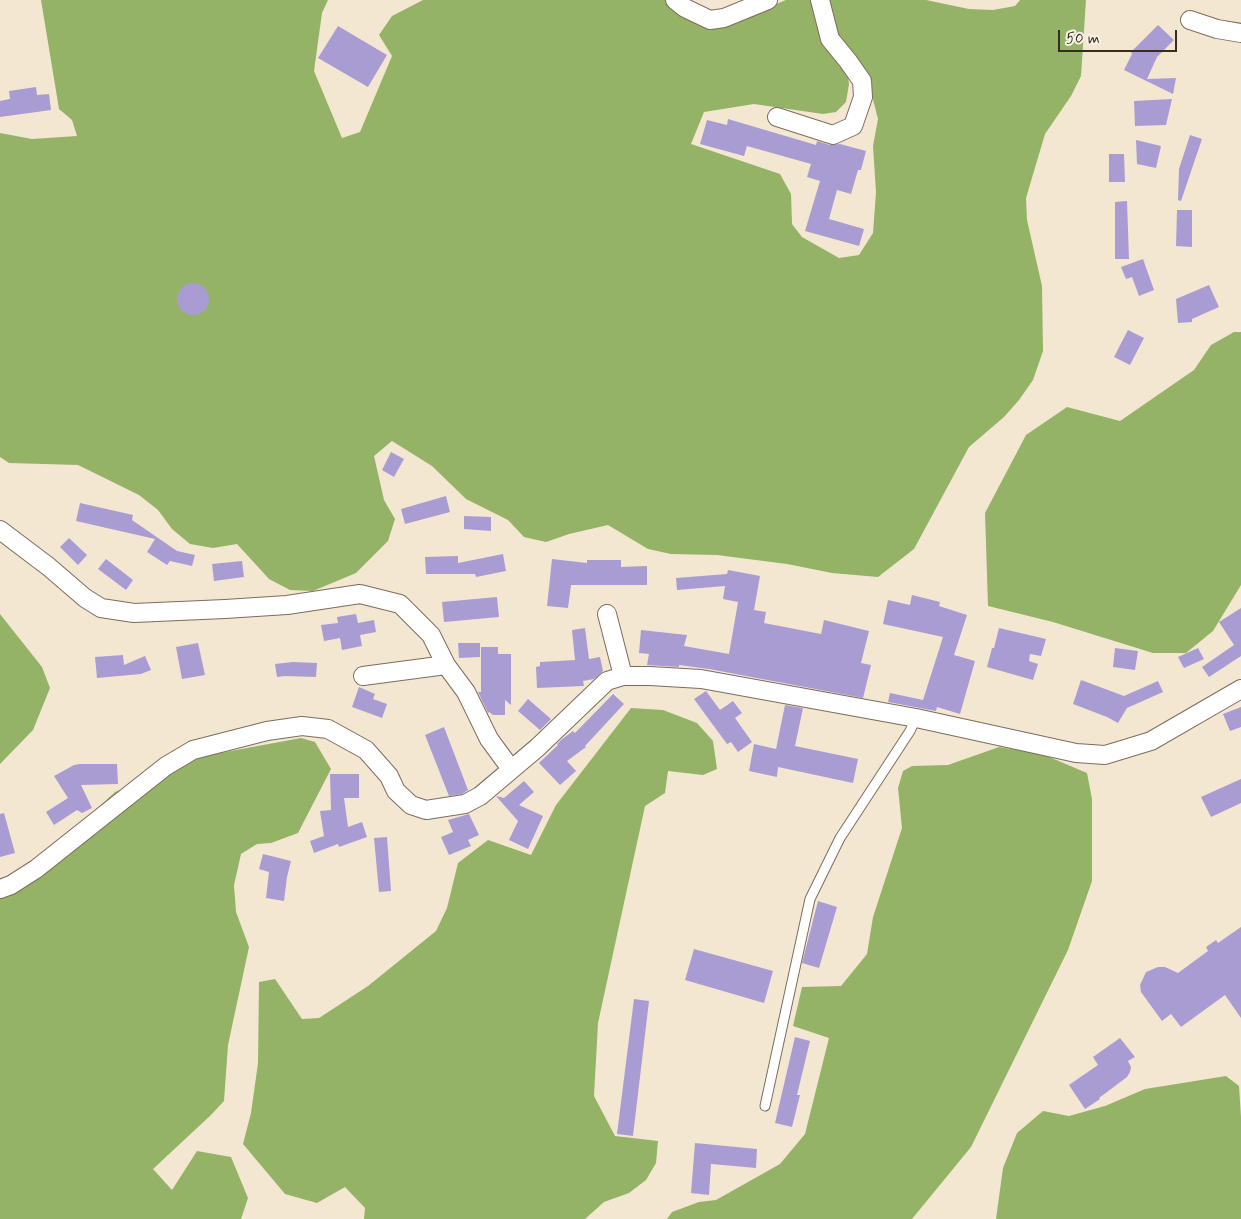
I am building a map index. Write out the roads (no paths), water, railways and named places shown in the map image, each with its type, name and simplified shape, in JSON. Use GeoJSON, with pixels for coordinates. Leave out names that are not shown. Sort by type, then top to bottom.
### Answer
{"type":"FeatureCollection","features":[{"type":"Feature","properties":{"kind":"street"},"geometry":{"type":"LineString","coordinates":[[675,0],[685,8],[710,20],[724,18],[768,0]]}},
{"type":"Feature","properties":{"kind":"street"},"geometry":{"type":"LineString","coordinates":[[777,117],[833,135],[853,126],[863,97],[862,81],[830,39],[820,0]]}},
{"type":"Feature","properties":{"kind":"street"},"geometry":{"type":"LineString","coordinates":[[1190,20],[1217,29],[1241,33]]}},
{"type":"Feature","properties":{"kind":"street"},"geometry":{"type":"LineString","coordinates":[[0,530],[49,567],[85,598],[101,608],[134,613],[216,609],[287,605],[360,594],[400,604],[431,635],[446,665],[466,692],[489,739],[511,769]]}},
{"type":"Feature","properties":{"kind":"street"},"geometry":{"type":"LineString","coordinates":[[607,614],[623,676]]}},
{"type":"Feature","properties":{"kind":"street"},"geometry":{"type":"LineString","coordinates":[[363,676],[446,665]]}},
{"type":"Feature","properties":{"kind":"street"},"geometry":{"type":"LineString","coordinates":[[0,889],[11,885],[36,869],[166,766],[193,750],[267,732],[302,726],[328,728],[366,750],[389,776],[396,791],[411,805],[426,810],[465,804],[480,796],[538,748],[607,681],[623,676],[701,680],[916,718],[1076,753],[1105,755],[1151,741],[1241,689]]}},
{"type":"Feature","properties":{"kind":"lane"},"geometry":{"type":"LineString","coordinates":[[764,1106],[810,899],[840,838],[910,731],[916,718]]}}]}
